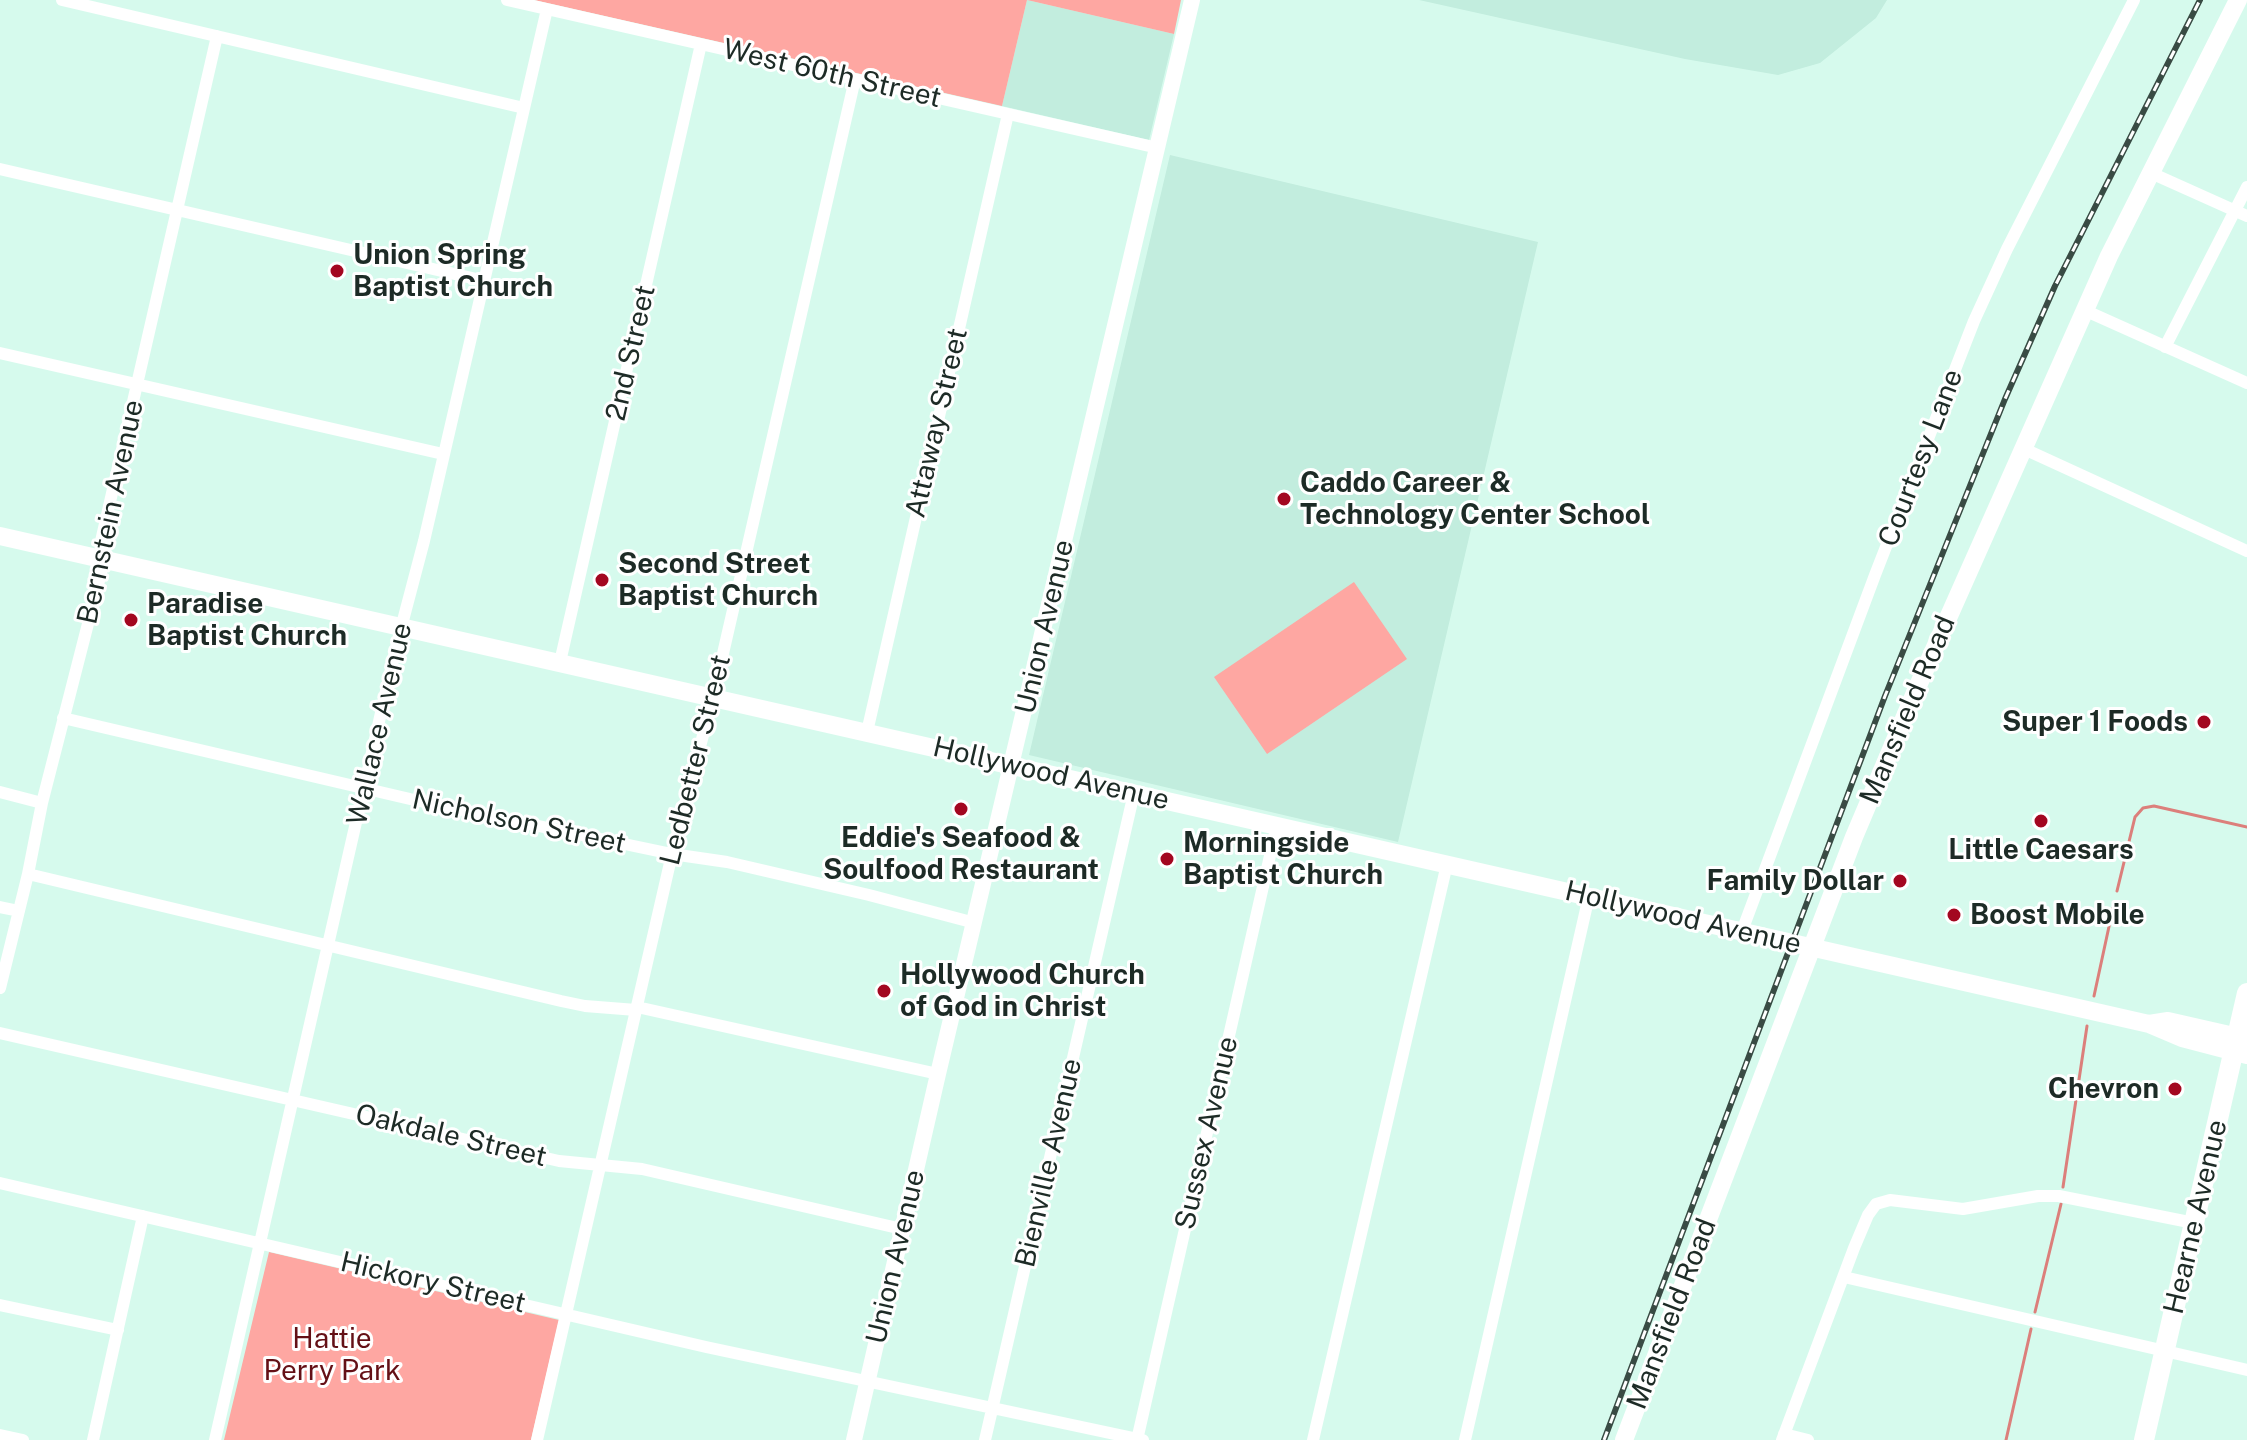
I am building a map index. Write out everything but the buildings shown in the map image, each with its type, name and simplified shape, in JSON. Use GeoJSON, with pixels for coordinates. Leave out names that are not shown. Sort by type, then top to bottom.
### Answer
{"type":"FeatureCollection","features":[{"type":"Feature","properties":{"kind":"main road","name":"Mansfield Road"},"geometry":{"type":"LineString","coordinates":[[1624,1440],[1902,722],[2084,310],[2238,0]]}},
{"type":"Feature","properties":{"kind":"main road","name":"Hollywood Avenue"},"geometry":{"type":"LineString","coordinates":[[0,536],[2149,1024],[2182,1038],[2242,1046]]}},
{"type":"Feature","properties":{"kind":"main road","name":"Hearne Avenue"},"geometry":{"type":"LineString","coordinates":[[2144,1440],[2194,1223],[2242,1046],[2247,993]]}},
{"type":"Feature","properties":{"kind":"street"},"geometry":{"type":"LineString","coordinates":[[62,0],[524,108]]}},
{"type":"Feature","properties":{"kind":"street","name":"West 60th Street"},"geometry":{"type":"LineString","coordinates":[[507,0],[1158,148]]}},
{"type":"Feature","properties":{"kind":"street","name":"Union Avenue"},"geometry":{"type":"LineString","coordinates":[[854,1440],[1192,0]]}},
{"type":"Feature","properties":{"kind":"street","name":"Courtesy Lane"},"geometry":{"type":"LineString","coordinates":[[1742,931],[1974,321],[2007,249],[2134,0]]}},
{"type":"Feature","properties":{"kind":"street","name":"Wallace Avenue"},"geometry":{"type":"LineString","coordinates":[[215,1440],[364,787],[547,9]]}},
{"type":"Feature","properties":{"kind":"street","name":"Bernstein Avenue"},"geometry":{"type":"LineString","coordinates":[[0,988],[103,559],[101,541],[217,36]]}},
{"type":"Feature","properties":{"kind":"street","name":"2nd Street"},"geometry":{"type":"LineString","coordinates":[[560,662],[701,44]]}},
{"type":"Feature","properties":{"kind":"street","name":"Ledbetter Street"},"geometry":{"type":"LineString","coordinates":[[537,1440],[855,79]]}},
{"type":"Feature","properties":{"kind":"street","name":"Attaway Street"},"geometry":{"type":"LineString","coordinates":[[867,732],[1008,114]]}},
{"type":"Feature","properties":{"kind":"street"},"geometry":{"type":"LineString","coordinates":[[0,169],[485,281]]}},
{"type":"Feature","properties":{"kind":"street"},"geometry":{"type":"LineString","coordinates":[[2151,173],[2241,214]]}},
{"type":"Feature","properties":{"kind":"street"},"geometry":{"type":"LineString","coordinates":[[2165,347],[2241,214],[2247,187]]}},
{"type":"Feature","properties":{"kind":"street"},"geometry":{"type":"LineString","coordinates":[[2084,310],[2247,383]]}},
{"type":"Feature","properties":{"kind":"street"},"geometry":{"type":"LineString","coordinates":[[0,353],[443,454]]}},
{"type":"Feature","properties":{"kind":"street"},"geometry":{"type":"LineString","coordinates":[[2022,448],[2247,551]]}},
{"type":"Feature","properties":{"kind":"street","name":"Nicholson Street"},"geometry":{"type":"LineString","coordinates":[[63,718],[410,799],[672,854],[727,862],[975,923]]}},
{"type":"Feature","properties":{"kind":"street"},"geometry":{"type":"LineString","coordinates":[[0,792],[42,803]]}},
{"type":"Feature","properties":{"kind":"street","name":"Bienville Avenue"},"geometry":{"type":"LineString","coordinates":[[985,1440],[1134,793]]}},
{"type":"Feature","properties":{"kind":"street","name":"Sussex Avenue"},"geometry":{"type":"LineString","coordinates":[[1139,1440],[1277,825]]}},
{"type":"Feature","properties":{"kind":"street"},"geometry":{"type":"LineString","coordinates":[[1313,1440],[1447,864]]}},
{"type":"Feature","properties":{"kind":"street"},"geometry":{"type":"LineString","coordinates":[[28,874],[585,1006],[636,1009],[938,1074]]}},
{"type":"Feature","properties":{"kind":"street"},"geometry":{"type":"LineString","coordinates":[[1465,1440],[1589,896]]}},
{"type":"Feature","properties":{"kind":"street"},"geometry":{"type":"LineString","coordinates":[[0,907],[19,911]]}},
{"type":"Feature","properties":{"kind":"street","name":"Oakdale Street"},"geometry":{"type":"LineString","coordinates":[[0,1033],[559,1161],[642,1169],[902,1229]]}},
{"type":"Feature","properties":{"kind":"street","name":"Hickory Street"},"geometry":{"type":"LineString","coordinates":[[0,1183],[566,1314],[1139,1440]]}},
{"type":"Feature","properties":{"kind":"street"},"geometry":{"type":"LineString","coordinates":[[1808,1440],[1783,1437],[1868,1215],[1876,1204],[1890,1200],[1963,1209],[2038,1196],[2059,1196],[2194,1223]]}},
{"type":"Feature","properties":{"kind":"street"},"geometry":{"type":"LineString","coordinates":[[93,1440],[143,1216]]}},
{"type":"Feature","properties":{"kind":"street"},"geometry":{"type":"LineString","coordinates":[[1844,1277],[2247,1370]]}},
{"type":"Feature","properties":{"kind":"street"},"geometry":{"type":"LineString","coordinates":[[0,1305],[118,1330]]}},
{"type":"Feature","properties":{"kind":"street"},"geometry":{"type":"LineString","coordinates":[[0,1435],[23,1440]]}},
{"type":"Feature","properties":{"kind":"shaded area"},"geometry":{"type":"Polygon","coordinates":[[[1027,0],[1174,34],[1149,140],[1002,106],[1027,0]]]}},
{"type":"Feature","properties":{"kind":"shaded area"},"geometry":{"type":"Polygon","coordinates":[[[1419,0],[1887,0],[1876,18],[1820,63],[1778,75],[1685,59],[1419,0]]]}},
{"type":"Feature","properties":{"kind":"shaded area","name":"Caddo Career & Technology Center School"},"geometry":{"type":"Polygon","coordinates":[[[1170,155],[1538,242],[1398,842],[1029,755],[1170,155]]]}},
{"type":"Feature","properties":{"kind":"green space"},"geometry":{"type":"Polygon","coordinates":[[[534,0],[1027,0],[1002,106],[534,0]]]}},
{"type":"Feature","properties":{"kind":"green space"},"geometry":{"type":"Polygon","coordinates":[[[1027,0],[1181,0],[1174,34],[1027,0]]]}},
{"type":"Feature","properties":{"kind":"green space"},"geometry":{"type":"Polygon","coordinates":[[[1354,582],[1407,659],[1267,754],[1214,677],[1354,582]]]}},
{"type":"Feature","properties":{"kind":"green space","name":"Hattie Perry Park"},"geometry":{"type":"Polygon","coordinates":[[[269,1252],[559,1320],[531,1440],[224,1440],[269,1252]]]}},
{"type":"Feature","properties":{"kind":"waterway"},"geometry":{"type":"LineString","coordinates":[[2117,891],[2135,817],[2143,808],[2154,806],[2247,827]]}},
{"type":"Feature","properties":{"kind":"waterway"},"geometry":{"type":"LineString","coordinates":[[2094,996],[2113,908]]}},
{"type":"Feature","properties":{"kind":"waterway"},"geometry":{"type":"LineString","coordinates":[[2063,1187],[2087,1026]]}},
{"type":"Feature","properties":{"kind":"waterway"},"geometry":{"type":"LineString","coordinates":[[2035,1312],[2061,1204]]}},
{"type":"Feature","properties":{"kind":"waterway"},"geometry":{"type":"LineString","coordinates":[[2006,1440],[2031,1329]]}},
{"type":"Feature","properties":{"kind":"railway"},"geometry":{"type":"LineString","coordinates":[[1604,1440],[1885,696],[2005,399],[2055,286],[2200,0]]}},
{"type":"Feature","properties":{"kind":"place","name":"Union Spring Baptist Church"},"geometry":{"type":"Point","coordinates":[337,271]}},
{"type":"Feature","properties":{"kind":"place","name":"Caddo Career & Technology Center School"},"geometry":{"type":"Point","coordinates":[1284,499]}},
{"type":"Feature","properties":{"kind":"place","name":"Second Street Baptist Church"},"geometry":{"type":"Point","coordinates":[602,580]}},
{"type":"Feature","properties":{"kind":"place","name":"Paradise Baptist Church"},"geometry":{"type":"Point","coordinates":[131,620]}},
{"type":"Feature","properties":{"kind":"place","name":"Super 1 Foods"},"geometry":{"type":"Point","coordinates":[2204,722]}},
{"type":"Feature","properties":{"kind":"place","name":"Eddie's Seafood & Soulfood Restaurant"},"geometry":{"type":"Point","coordinates":[961,809]}},
{"type":"Feature","properties":{"kind":"place","name":"Little Caesars"},"geometry":{"type":"Point","coordinates":[2041,821]}},
{"type":"Feature","properties":{"kind":"place","name":"Morningside Baptist Church"},"geometry":{"type":"Point","coordinates":[1167,859]}},
{"type":"Feature","properties":{"kind":"place","name":"Family Dollar"},"geometry":{"type":"Point","coordinates":[1900,881]}},
{"type":"Feature","properties":{"kind":"place","name":"Boost Mobile"},"geometry":{"type":"Point","coordinates":[1954,915]}},
{"type":"Feature","properties":{"kind":"place","name":"Hollywood Church of God in Christ"},"geometry":{"type":"Point","coordinates":[884,991]}},
{"type":"Feature","properties":{"kind":"place","name":"Chevron"},"geometry":{"type":"Point","coordinates":[2175,1089]}}]}
